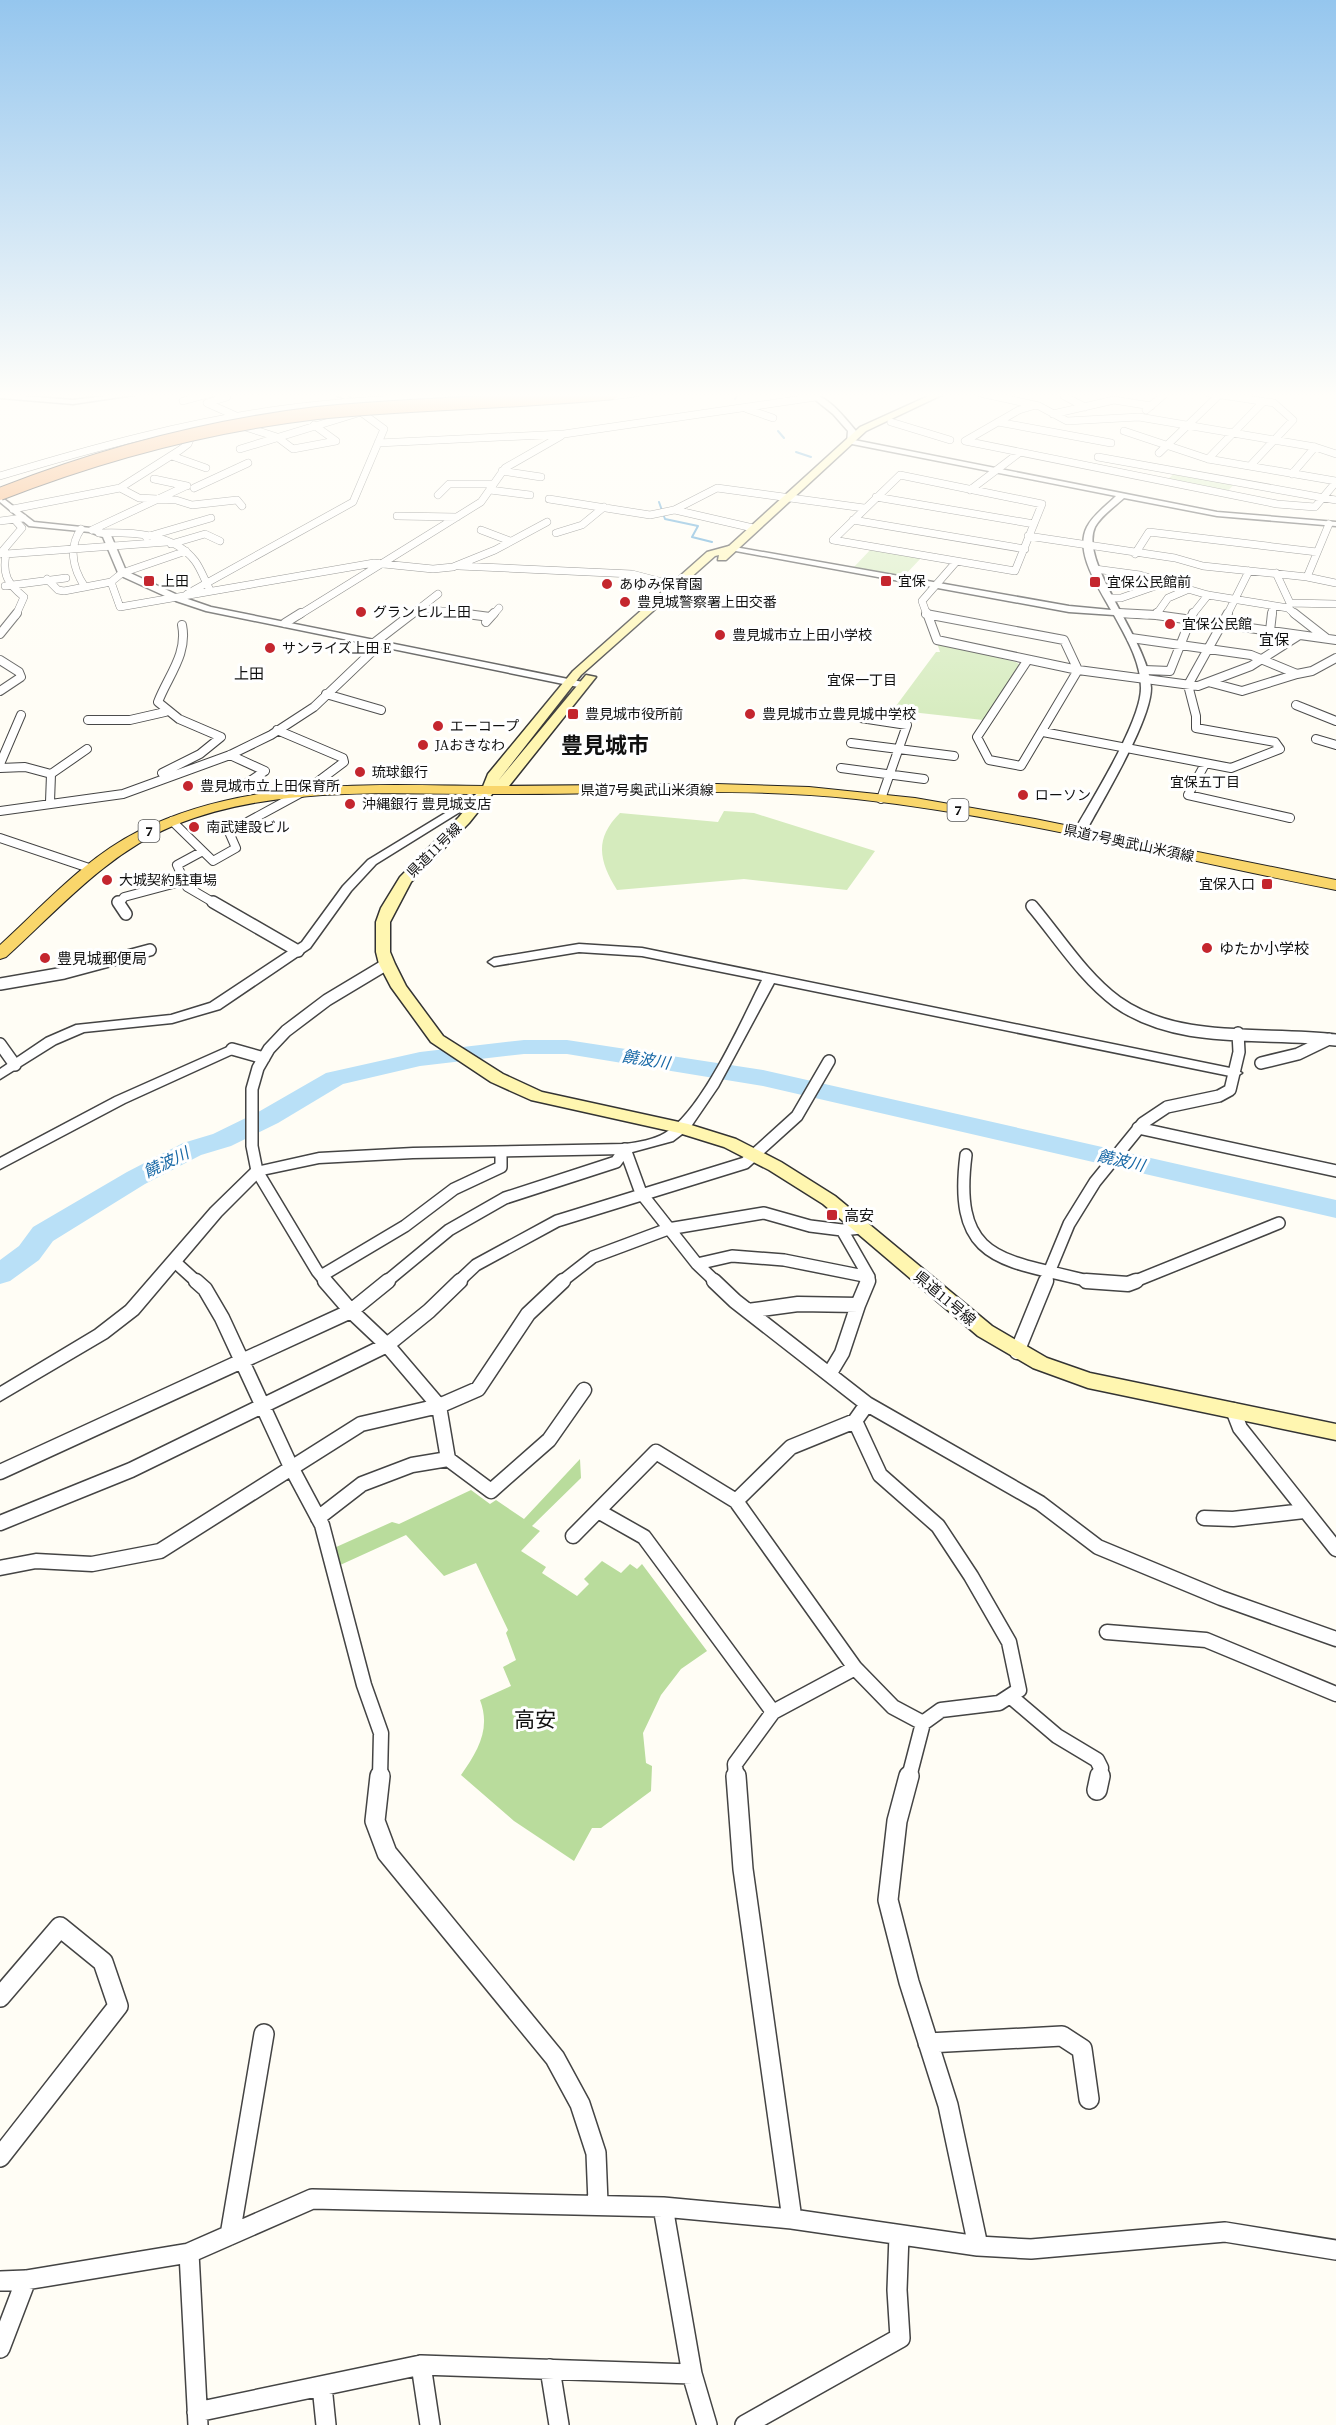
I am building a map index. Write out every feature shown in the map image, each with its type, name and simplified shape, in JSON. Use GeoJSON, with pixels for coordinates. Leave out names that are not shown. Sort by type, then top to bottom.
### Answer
{"type":"FeatureCollection","features":[{"type":"Feature","properties":{"kind":"main road"},"geometry":{"type":"LineString","coordinates":[[488,790],[504,783],[582,684],[778,506]]}},
{"type":"Feature","properties":{"kind":"main road"},"geometry":{"type":"LineString","coordinates":[[488,790],[493,777],[568,682],[711,554],[729,549]]}},
{"type":"Feature","properties":{"kind":"main road","name":"県道7号奥武山米須線"},"geometry":{"type":"LineString","coordinates":[[0,954],[89,868],[134,838],[172,821],[228,804],[295,795],[374,791],[488,790],[771,791],[880,799],[965,811],[1336,885]]}},
{"type":"Feature","properties":{"kind":"main road","name":"県道11号線"},"geometry":{"type":"LineString","coordinates":[[488,790],[414,869],[388,908],[382,940],[387,964],[417,1012],[476,1066],[537,1096],[682,1128],[730,1143],[755,1156],[812,1187],[851,1229],[976,1324],[1017,1352],[1089,1380],[1336,1432]]}},
{"type":"Feature","properties":{"kind":"main road","name":"県道11号線"},"geometry":{"type":"LineString","coordinates":[[445,1038],[539,1088],[581,1104]]}},
{"type":"Feature","properties":{"kind":"street"},"geometry":{"type":"LineString","coordinates":[[0,634],[13,621],[24,597],[9,585],[1,570],[2,554],[22,528],[20,519],[11,506]]}},
{"type":"Feature","properties":{"kind":"street"},"geometry":{"type":"LineString","coordinates":[[14,509],[28,506]]}},
{"type":"Feature","properties":{"kind":"street"},"geometry":{"type":"LineString","coordinates":[[95,531],[144,506]]}},
{"type":"Feature","properties":{"kind":"street"},"geometry":{"type":"LineString","coordinates":[[179,599],[345,506]]}},
{"type":"Feature","properties":{"kind":"street"},"geometry":{"type":"LineString","coordinates":[[285,623],[474,506]]}},
{"type":"Feature","properties":{"kind":"street"},"geometry":{"type":"LineString","coordinates":[[598,506],[650,515],[681,506]]}},
{"type":"Feature","properties":{"kind":"street"},"geometry":{"type":"LineString","coordinates":[[853,506],[864,508]]}},
{"type":"Feature","properties":{"kind":"street"},"geometry":{"type":"LineString","coordinates":[[930,506],[1034,524]]}},
{"type":"Feature","properties":{"kind":"street"},"geometry":{"type":"LineString","coordinates":[[864,508],[833,540],[1015,571],[1041,506]]}},
{"type":"Feature","properties":{"kind":"street"},"geometry":{"type":"LineString","coordinates":[[1079,833],[1143,704],[1145,675],[1131,638],[1095,569],[1088,546],[1090,529],[1110,506]]}},
{"type":"Feature","properties":{"kind":"street"},"geometry":{"type":"LineString","coordinates":[[1180,506],[1249,518],[1332,524],[1307,577]]}},
{"type":"Feature","properties":{"kind":"street"},"geometry":{"type":"LineString","coordinates":[[556,533],[582,525],[604,507]]}},
{"type":"Feature","properties":{"kind":"street"},"geometry":{"type":"LineString","coordinates":[[674,510],[706,515],[753,528]]}},
{"type":"Feature","properties":{"kind":"street"},"geometry":{"type":"LineString","coordinates":[[397,516],[457,517]]}},
{"type":"Feature","properties":{"kind":"street"},"geometry":{"type":"LineString","coordinates":[[146,537],[212,518]]}},
{"type":"Feature","properties":{"kind":"street"},"geometry":{"type":"LineString","coordinates":[[0,521],[20,519],[32,524],[119,532],[169,543],[186,551],[195,560],[213,593]]}},
{"type":"Feature","properties":{"kind":"street"},"geometry":{"type":"LineString","coordinates":[[853,520],[1024,549]]}},
{"type":"Feature","properties":{"kind":"street"},"geometry":{"type":"LineString","coordinates":[[458,566],[547,522]]}},
{"type":"Feature","properties":{"kind":"street"},"geometry":{"type":"LineString","coordinates":[[81,529],[74,537],[72,547],[77,576],[85,587]]}},
{"type":"Feature","properties":{"kind":"street"},"geometry":{"type":"LineString","coordinates":[[481,530],[510,541]]}},
{"type":"Feature","properties":{"kind":"street"},"geometry":{"type":"LineString","coordinates":[[95,531],[106,535],[122,573],[179,599],[227,613],[582,684]]}},
{"type":"Feature","properties":{"kind":"street"},"geometry":{"type":"LineString","coordinates":[[1135,554],[1149,532],[1317,552]]}},
{"type":"Feature","properties":{"kind":"street"},"geometry":{"type":"LineString","coordinates":[[2,554],[169,543],[205,534],[220,541]]}},
{"type":"Feature","properties":{"kind":"street"},"geometry":{"type":"LineString","coordinates":[[1028,536],[1135,554],[1175,558],[1203,566],[1276,573],[1336,583]]}},
{"type":"Feature","properties":{"kind":"street"},"geometry":{"type":"LineString","coordinates":[[729,549],[1069,609],[1156,615],[1336,640]]}},
{"type":"Feature","properties":{"kind":"street"},"geometry":{"type":"LineString","coordinates":[[47,579],[58,590],[111,582],[122,573],[186,551]]}},
{"type":"Feature","properties":{"kind":"street"},"geometry":{"type":"LineString","coordinates":[[111,582],[120,607],[179,599],[386,562],[434,569],[458,566],[632,574],[674,585]]}},
{"type":"Feature","properties":{"kind":"street"},"geometry":{"type":"LineString","coordinates":[[956,562],[922,601],[937,640],[1028,661],[1078,670],[1145,675],[1188,685],[1212,683],[1284,650],[1298,636]]}},
{"type":"Feature","properties":{"kind":"street"},"geometry":{"type":"LineString","coordinates":[[1095,569],[1140,575],[1208,596],[1235,601],[1272,606],[1336,604]]}},
{"type":"Feature","properties":{"kind":"street"},"geometry":{"type":"LineString","coordinates":[[1044,732],[1231,768],[1280,749],[1275,742],[1196,728],[1196,716],[1188,685],[1223,624],[1249,571]]}},
{"type":"Feature","properties":{"kind":"street"},"geometry":{"type":"LineString","coordinates":[[1276,573],[1289,606],[1326,638]]}},
{"type":"Feature","properties":{"kind":"street"},"geometry":{"type":"LineString","coordinates":[[0,586],[66,578]]}},
{"type":"Feature","properties":{"kind":"street"},"geometry":{"type":"LineString","coordinates":[[1110,598],[1121,598],[1164,583]]}},
{"type":"Feature","properties":{"kind":"street"},"geometry":{"type":"LineString","coordinates":[[1156,615],[1168,598],[1189,589]]}},
{"type":"Feature","properties":{"kind":"street"},"geometry":{"type":"LineString","coordinates":[[0,811],[50,802],[123,794],[230,755],[277,730],[314,706],[376,644],[438,594]]}},
{"type":"Feature","properties":{"kind":"street"},"geometry":{"type":"LineString","coordinates":[[1145,675],[1170,671],[1188,619],[1195,606],[1208,596]]}},
{"type":"Feature","properties":{"kind":"street"},"geometry":{"type":"LineString","coordinates":[[1270,631],[1272,606]]}},
{"type":"Feature","properties":{"kind":"street"},"geometry":{"type":"LineString","coordinates":[[420,608],[488,620],[499,608]]}},
{"type":"Feature","properties":{"kind":"street"},"geometry":{"type":"LineString","coordinates":[[926,614],[1064,640],[1078,670]]}},
{"type":"Feature","properties":{"kind":"street"},"geometry":{"type":"LineString","coordinates":[[145,787],[149,779],[200,754],[221,737],[165,712],[158,702],[162,688],[186,643],[182,625]]}},
{"type":"Feature","properties":{"kind":"street"},"geometry":{"type":"LineString","coordinates":[[1131,638],[1209,647],[1262,659],[1297,674]]}},
{"type":"Feature","properties":{"kind":"street"},"geometry":{"type":"LineString","coordinates":[[1212,683],[1242,692],[1312,671],[1336,658]]}},
{"type":"Feature","properties":{"kind":"street"},"geometry":{"type":"LineString","coordinates":[[0,660],[19,672],[21,677],[0,691]]}},
{"type":"Feature","properties":{"kind":"street"},"geometry":{"type":"LineString","coordinates":[[1028,661],[977,737],[990,760],[1021,766],[1044,732],[1078,670]]}},
{"type":"Feature","properties":{"kind":"street"},"geometry":{"type":"LineString","coordinates":[[326,694],[381,710]]}},
{"type":"Feature","properties":{"kind":"street"},"geometry":{"type":"LineString","coordinates":[[1296,705],[1336,721]]}},
{"type":"Feature","properties":{"kind":"street"},"geometry":{"type":"LineString","coordinates":[[87,720],[130,720],[165,712]]}},
{"type":"Feature","properties":{"kind":"street"},"geometry":{"type":"LineString","coordinates":[[21,716],[0,766],[25,767],[51,774],[87,749]]}},
{"type":"Feature","properties":{"kind":"street"},"geometry":{"type":"LineString","coordinates":[[861,718],[907,725],[880,799]]}},
{"type":"Feature","properties":{"kind":"street"},"geometry":{"type":"LineString","coordinates":[[172,821],[201,852],[213,861],[236,848],[228,832],[340,768],[344,762],[343,758],[277,730]]}},
{"type":"Feature","properties":{"kind":"street"},"geometry":{"type":"LineString","coordinates":[[1316,739],[1336,745]]}},
{"type":"Feature","properties":{"kind":"street"},"geometry":{"type":"LineString","coordinates":[[851,743],[954,756]]}},
{"type":"Feature","properties":{"kind":"street"},"geometry":{"type":"LineString","coordinates":[[230,755],[265,771],[244,785]]}},
{"type":"Feature","properties":{"kind":"street"},"geometry":{"type":"LineString","coordinates":[[1205,764],[1188,795],[1290,818]]}},
{"type":"Feature","properties":{"kind":"street"},"geometry":{"type":"LineString","coordinates":[[842,768],[924,779]]}},
{"type":"Feature","properties":{"kind":"street"},"geometry":{"type":"LineString","coordinates":[[50,802],[51,774]]}},
{"type":"Feature","properties":{"kind":"street"},"geometry":{"type":"LineString","coordinates":[[0,1075],[51,1041],[81,1028],[172,1019],[207,1009],[298,951],[316,934],[347,889],[372,862],[431,823],[488,790]]}},
{"type":"Feature","properties":{"kind":"street"},"geometry":{"type":"LineString","coordinates":[[431,823],[451,822],[454,826],[452,831]]}},
{"type":"Feature","properties":{"kind":"street"},"geometry":{"type":"LineString","coordinates":[[0,838],[89,868]]}},
{"type":"Feature","properties":{"kind":"street"},"geometry":{"type":"LineString","coordinates":[[201,852],[177,865],[187,887],[298,951]]}},
{"type":"Feature","properties":{"kind":"street"},"geometry":{"type":"LineString","coordinates":[[126,914],[118,902],[124,897],[184,881]]}},
{"type":"Feature","properties":{"kind":"street"},"geometry":{"type":"LineString","coordinates":[[1032,906],[1103,989],[1130,1010],[1179,1028],[1333,1039]]}},
{"type":"Feature","properties":{"kind":"street"},"geometry":{"type":"LineString","coordinates":[[494,962],[557,950],[601,948],[663,956],[1235,1073]]}},
{"type":"Feature","properties":{"kind":"street"},"geometry":{"type":"LineString","coordinates":[[0,984],[64,973],[150,950]]}},
{"type":"Feature","properties":{"kind":"street"},"geometry":{"type":"LineString","coordinates":[[387,964],[321,1002],[287,1031],[264,1058],[252,1087],[254,1164],[321,1276],[351,1311],[387,1345],[439,1406],[448,1459],[491,1491],[549,1440],[584,1390]]}},
{"type":"Feature","properties":{"kind":"street"},"geometry":{"type":"LineString","coordinates":[[0,1395],[101,1334],[132,1310],[175,1262],[254,1164],[413,1153],[625,1149],[659,1141],[682,1128],[708,1092],[770,978]]}},
{"type":"Feature","properties":{"kind":"street"},"geometry":{"type":"LineString","coordinates":[[1017,1352],[1069,1224],[1095,1182],[1138,1128],[1167,1107],[1226,1093],[1230,1090],[1239,1052],[1238,1033]]}},
{"type":"Feature","properties":{"kind":"street"},"geometry":{"type":"LineString","coordinates":[[1261,1063],[1298,1053],[1333,1039]]}},
{"type":"Feature","properties":{"kind":"street"},"geometry":{"type":"LineString","coordinates":[[0,1044],[15,1065]]}},
{"type":"Feature","properties":{"kind":"street"},"geometry":{"type":"LineString","coordinates":[[0,1164],[120,1100],[232,1048],[264,1058]]}},
{"type":"Feature","properties":{"kind":"street"},"geometry":{"type":"LineString","coordinates":[[0,1523],[131,1470],[387,1345],[429,1311],[476,1265],[557,1221],[641,1193],[745,1163],[798,1113],[828,1062]]}},
{"type":"Feature","properties":{"kind":"street"},"geometry":{"type":"LineString","coordinates":[[1138,1128],[1336,1171]]}},
{"type":"Feature","properties":{"kind":"street"},"geometry":{"type":"LineString","coordinates":[[625,1149],[641,1193],[697,1264],[748,1311],[867,1404],[1040,1503],[1098,1547],[1221,1598],[1317,1630],[1336,1639]]}},
{"type":"Feature","properties":{"kind":"street"},"geometry":{"type":"LineString","coordinates":[[0,1472],[351,1311],[449,1230],[504,1198],[616,1162],[625,1149]]}},
{"type":"Feature","properties":{"kind":"street"},"geometry":{"type":"LineString","coordinates":[[321,1276],[405,1227],[454,1189],[501,1167],[501,1153]]}},
{"type":"Feature","properties":{"kind":"street"},"geometry":{"type":"LineString","coordinates":[[966,1155],[961,1191],[965,1218],[975,1238],[991,1253],[1004,1259],[1095,1283],[1128,1284],[1279,1223]]}},
{"type":"Feature","properties":{"kind":"street"},"geometry":{"type":"LineString","coordinates":[[0,1568],[36,1561],[92,1564],[160,1551],[361,1424],[439,1406],[478,1389],[528,1314],[547,1293],[593,1257],[668,1229],[764,1213],[810,1226],[851,1229],[869,1277],[842,1353],[830,1373]]}},
{"type":"Feature","properties":{"kind":"street"},"geometry":{"type":"LineString","coordinates":[[697,1264],[732,1256],[784,1260],[869,1277]]}},
{"type":"Feature","properties":{"kind":"street"},"geometry":{"type":"LineString","coordinates":[[175,1262],[205,1289],[222,1318],[291,1467],[318,1518],[364,1685],[381,1733],[381,1764],[375,1821],[387,1852],[555,2058],[580,2104],[596,2153],[598,2203]]}},
{"type":"Feature","properties":{"kind":"street"},"geometry":{"type":"LineString","coordinates":[[748,1311],[798,1304],[858,1305]]}},
{"type":"Feature","properties":{"kind":"street"},"geometry":{"type":"LineString","coordinates":[[736,1501],[791,1447],[855,1420],[867,1404]]}},
{"type":"Feature","properties":{"kind":"street"},"geometry":{"type":"LineString","coordinates":[[1233,1410],[1240,1428],[1336,1549]]}},
{"type":"Feature","properties":{"kind":"street"},"geometry":{"type":"LineString","coordinates":[[855,1420],[880,1474],[938,1526],[1009,1642],[1019,1690],[999,1703],[941,1710],[923,1723],[897,1821],[888,1900],[948,2105],[978,2246]]}},
{"type":"Feature","properties":{"kind":"street"},"geometry":{"type":"LineString","coordinates":[[573,1536],[656,1452],[736,1501],[855,1668],[893,1707],[923,1723]]}},
{"type":"Feature","properties":{"kind":"street"},"geometry":{"type":"LineString","coordinates":[[318,1518],[362,1484],[412,1465],[448,1459]]}},
{"type":"Feature","properties":{"kind":"street"},"geometry":{"type":"LineString","coordinates":[[598,1511],[644,1537],[682,1592],[773,1712]]}},
{"type":"Feature","properties":{"kind":"street"},"geometry":{"type":"LineString","coordinates":[[1204,1518],[1233,1519],[1304,1511]]}},
{"type":"Feature","properties":{"kind":"street"},"geometry":{"type":"LineString","coordinates":[[1107,1632],[1206,1640],[1336,1694]]}},
{"type":"Feature","properties":{"kind":"street"},"geometry":{"type":"LineString","coordinates":[[792,2219],[743,1869],[735,1764],[773,1712],[855,1668]]}},
{"type":"Feature","properties":{"kind":"street"},"geometry":{"type":"LineString","coordinates":[[1010,1696],[1057,1736],[1097,1760],[1101,1768],[1098,1790]]}},
{"type":"Feature","properties":{"kind":"street"},"geometry":{"type":"LineString","coordinates":[[0,1997],[60,1927],[103,1962],[118,2006],[0,2157]]}},
{"type":"Feature","properties":{"kind":"street"},"geometry":{"type":"LineString","coordinates":[[230,2235],[264,2034]]}},
{"type":"Feature","properties":{"kind":"street"},"geometry":{"type":"LineString","coordinates":[[928,2043],[1062,2036],[1082,2049],[1089,2099]]}},
{"type":"Feature","properties":{"kind":"street"},"geometry":{"type":"LineString","coordinates":[[0,2281],[26,2280],[189,2253],[312,2199],[598,2203],[663,2207],[792,2219],[978,2246],[1031,2249],[1225,2232],[1336,2250]]}},
{"type":"Feature","properties":{"kind":"street"},"geometry":{"type":"LineString","coordinates":[[663,2207],[692,2374],[707,2425]]}},
{"type":"Feature","properties":{"kind":"street"},"geometry":{"type":"LineString","coordinates":[[745,2425],[900,2338],[897,2290],[899,2235]]}},
{"type":"Feature","properties":{"kind":"street"},"geometry":{"type":"LineString","coordinates":[[189,2253],[197,2419],[322,2386],[421,2365],[692,2374]]}},
{"type":"Feature","properties":{"kind":"street"},"geometry":{"type":"LineString","coordinates":[[0,2348],[26,2280]]}},
{"type":"Feature","properties":{"kind":"street"},"geometry":{"type":"LineString","coordinates":[[421,2365],[430,2425]]}},
{"type":"Feature","properties":{"kind":"street"},"geometry":{"type":"LineString","coordinates":[[550,2369],[559,2425]]}},
{"type":"Feature","properties":{"kind":"street"},"geometry":{"type":"LineString","coordinates":[[322,2386],[326,2425]]}},
{"type":"Feature","properties":{"kind":"green space"},"geometry":{"type":"Polygon","coordinates":[[[872,548],[922,557],[904,576],[854,567],[872,548]]]}},
{"type":"Feature","properties":{"kind":"green space"},"geometry":{"type":"Polygon","coordinates":[[[937,643],[1016,662],[1020,665],[983,720],[893,710],[936,652],[940,652],[937,643]]]}},
{"type":"Feature","properties":{"kind":"green space"},"geometry":{"type":"Polygon","coordinates":[[[724,811],[754,813],[875,851],[847,890],[744,879],[617,890],[606,869],[602,850],[606,832],[620,813],[718,822],[724,811]]]}},
{"type":"Feature","properties":{"kind":"green space"},"geometry":{"type":"Polygon","coordinates":[[[580,1459],[581,1478],[532,1526],[540,1531],[521,1551],[546,1567],[542,1573],[577,1596],[589,1584],[584,1579],[602,1561],[621,1573],[630,1564],[637,1569],[642,1564],[707,1651],[681,1669],[661,1695],[643,1733],[646,1763],[652,1766],[651,1791],[601,1828],[592,1828],[574,1861],[514,1821],[461,1775],[481,1739],[484,1721],[480,1700],[511,1686],[503,1667],[516,1660],[506,1633],[508,1630],[476,1563],[444,1576],[406,1535],[338,1566],[334,1548],[392,1522],[399,1524],[471,1490],[490,1504],[496,1500],[524,1519],[580,1459]]]}},
{"type":"Feature","properties":{"kind":"waterway"},"geometry":{"type":"LineString","coordinates":[[660,506],[665,519],[698,526],[692,537],[712,542]]}},
{"type":"Feature","properties":{"kind":"waterway","name":"饒波川"},"geometry":{"type":"LineString","coordinates":[[0,1274],[29,1253],[43,1234],[136,1178],[192,1149],[222,1140],[269,1117],[335,1078],[420,1059],[524,1047],[567,1047],[763,1078],[1336,1209]]}},
{"type":"Feature","properties":{"kind":"place","name":"上田"},"geometry":{"type":"Point","coordinates":[149,581]}},
{"type":"Feature","properties":{"kind":"place","name":"宜保"},"geometry":{"type":"Point","coordinates":[886,581]}},
{"type":"Feature","properties":{"kind":"place","name":"宜保公民館前"},"geometry":{"type":"Point","coordinates":[1095,582]}},
{"type":"Feature","properties":{"kind":"place","name":"あゆみ保育園"},"geometry":{"type":"Point","coordinates":[607,584]}},
{"type":"Feature","properties":{"kind":"place","name":"豊見城警察署上田交番"},"geometry":{"type":"Point","coordinates":[625,602]}},
{"type":"Feature","properties":{"kind":"place","name":"グランヒル上田"},"geometry":{"type":"Point","coordinates":[361,612]}},
{"type":"Feature","properties":{"kind":"place","name":"宜保公民館"},"geometry":{"type":"Point","coordinates":[1170,624]}},
{"type":"Feature","properties":{"kind":"place","name":"豊見城市立上田小学校"},"geometry":{"type":"Point","coordinates":[720,635]}},
{"type":"Feature","properties":{"kind":"place","name":"サンライズ上田 E"},"geometry":{"type":"Point","coordinates":[270,648]}},
{"type":"Feature","properties":{"kind":"place","name":"豊見城市役所前"},"geometry":{"type":"Point","coordinates":[573,714]}},
{"type":"Feature","properties":{"kind":"place","name":"豊見城市立豊見城中学校"},"geometry":{"type":"Point","coordinates":[750,714]}},
{"type":"Feature","properties":{"kind":"place","name":"エーコープ"},"geometry":{"type":"Point","coordinates":[438,726]}},
{"type":"Feature","properties":{"kind":"place","name":"JAおきなわ"},"geometry":{"type":"Point","coordinates":[423,745]}},
{"type":"Feature","properties":{"kind":"place","name":"琉球銀行"},"geometry":{"type":"Point","coordinates":[360,772]}},
{"type":"Feature","properties":{"kind":"place","name":"豊見城市立上田保育所"},"geometry":{"type":"Point","coordinates":[188,786]}},
{"type":"Feature","properties":{"kind":"place","name":"ローソン"},"geometry":{"type":"Point","coordinates":[1023,795]}},
{"type":"Feature","properties":{"kind":"place","name":"沖縄銀行 豊見城支店"},"geometry":{"type":"Point","coordinates":[350,804]}},
{"type":"Feature","properties":{"kind":"place","name":"南武建設ビル"},"geometry":{"type":"Point","coordinates":[194,827]}},
{"type":"Feature","properties":{"kind":"place","name":"大城契約駐車場"},"geometry":{"type":"Point","coordinates":[107,880]}},
{"type":"Feature","properties":{"kind":"place","name":"宜保入口"},"geometry":{"type":"Point","coordinates":[1267,884]}},
{"type":"Feature","properties":{"kind":"place","name":"ゆたか小学校"},"geometry":{"type":"Point","coordinates":[1207,948]}},
{"type":"Feature","properties":{"kind":"place","name":"豊見城郵便局"},"geometry":{"type":"Point","coordinates":[45,958]}},
{"type":"Feature","properties":{"kind":"place","name":"高安"},"geometry":{"type":"Point","coordinates":[832,1215]}},
{"type":"Feature","properties":{"kind":"district","name":"宜保"},"geometry":{"type":"Point","coordinates":[1274,639]}},
{"type":"Feature","properties":{"kind":"district","name":"上田"},"geometry":{"type":"Point","coordinates":[249,673]}},
{"type":"Feature","properties":{"kind":"district","name":"宜保一丁目"},"geometry":{"type":"Point","coordinates":[862,680]}},
{"type":"Feature","properties":{"kind":"district","name":"豊見城市"},"geometry":{"type":"Point","coordinates":[605,745]}},
{"type":"Feature","properties":{"kind":"district","name":"宜保五丁目"},"geometry":{"type":"Point","coordinates":[1205,782]}},
{"type":"Feature","properties":{"kind":"district","name":"高安"},"geometry":{"type":"Point","coordinates":[535,1719]}}]}
